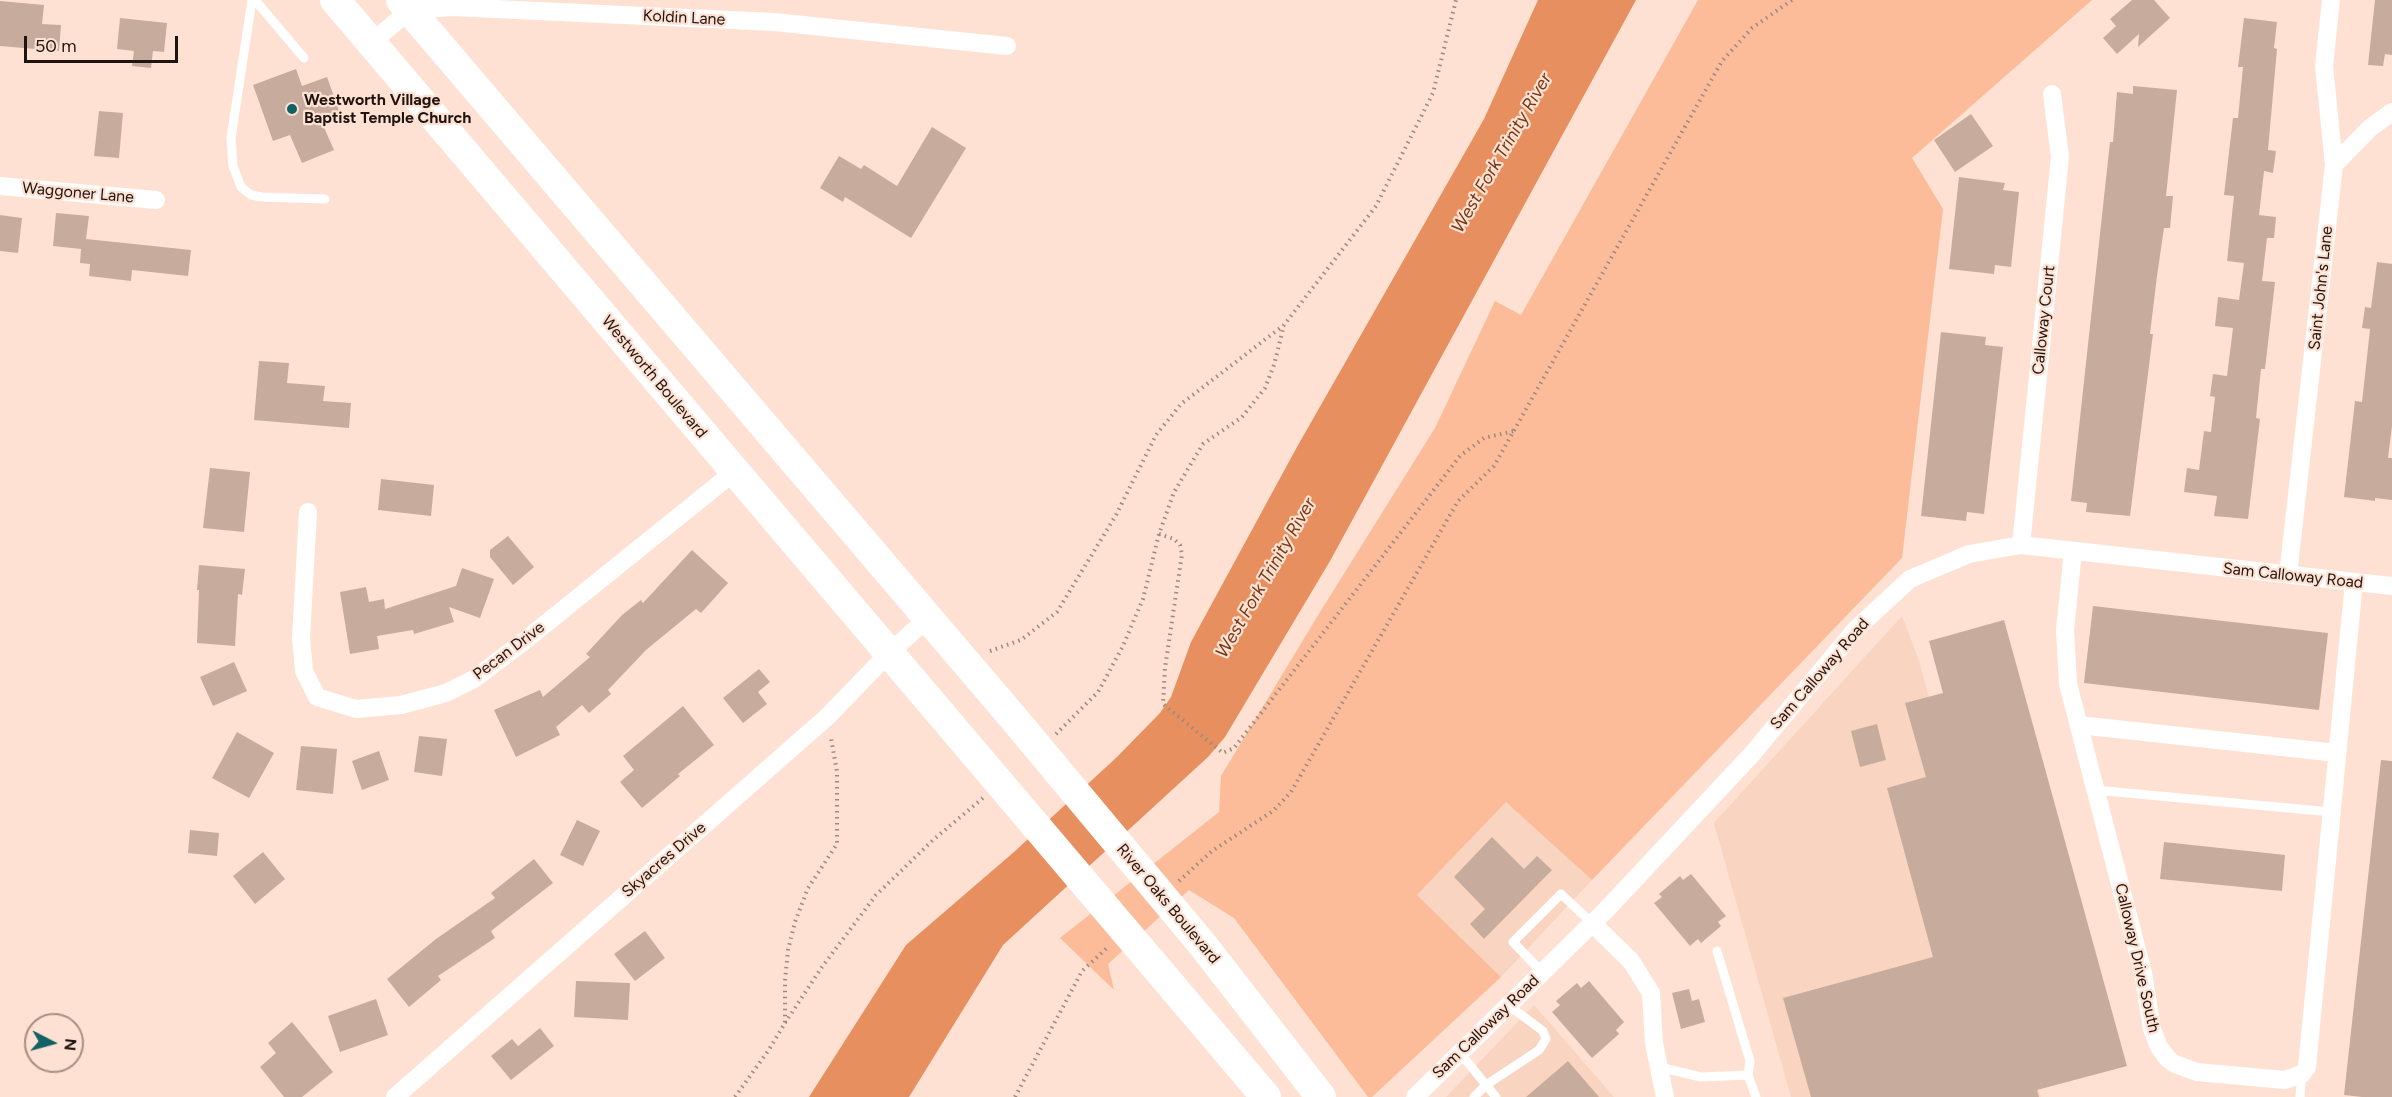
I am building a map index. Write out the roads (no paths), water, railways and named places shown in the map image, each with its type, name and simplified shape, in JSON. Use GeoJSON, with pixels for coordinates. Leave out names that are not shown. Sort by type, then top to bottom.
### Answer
{"type":"FeatureCollection","features":[{"type":"Feature","properties":{"kind":"main road","name":"Westworth Boulevard"},"geometry":{"type":"LineString","coordinates":[[335,0],[1165,975],[1266,1097]]}},
{"type":"Feature","properties":{"kind":"main road"},"geometry":{"type":"LineString","coordinates":[[405,5],[928,618]]}},
{"type":"Feature","properties":{"kind":"main road","name":"River Oaks Boulevard"},"geometry":{"type":"LineString","coordinates":[[928,618],[1202,944],[1321,1097]]}},
{"type":"Feature","properties":{"kind":"street","name":"Saint John's Lane"},"geometry":{"type":"LineString","coordinates":[[2288,575],[2334,165],[2324,66],[2331,0]]}},
{"type":"Feature","properties":{"kind":"street"},"geometry":{"type":"LineString","coordinates":[[371,43],[405,5]]}},
{"type":"Feature","properties":{"kind":"street","name":"Koldin Lane"},"geometry":{"type":"LineString","coordinates":[[405,5],[774,22],[1007,46]]}},
{"type":"Feature","properties":{"kind":"street","name":"Calloway Court"},"geometry":{"type":"LineString","coordinates":[[2021,545],[2060,157],[2052,94]]}},
{"type":"Feature","properties":{"kind":"street"},"geometry":{"type":"LineString","coordinates":[[2334,165],[2370,128],[2392,112]]}},
{"type":"Feature","properties":{"kind":"street","name":"Waggoner Lane"},"geometry":{"type":"LineString","coordinates":[[0,186],[156,200]]}},
{"type":"Feature","properties":{"kind":"street","name":"Pecan Drive"},"geometry":{"type":"LineString","coordinates":[[308,512],[301,638],[304,671],[317,697],[356,709],[401,705],[446,693],[474,679],[735,472]]}},
{"type":"Feature","properties":{"kind":"street","name":"Sam Calloway Road"},"geometry":{"type":"LineString","coordinates":[[1415,1097],[1592,923],[1753,753],[1856,629],[1910,579],[1969,554],[2021,545],[2392,586]]}},
{"type":"Feature","properties":{"kind":"street","name":"Calloway Drive South"},"geometry":{"type":"LineString","coordinates":[[2073,551],[2065,630],[2068,684],[2143,973],[2152,1029],[2159,1047],[2175,1064],[2197,1072],[2285,1080],[2302,1074]]}},
{"type":"Feature","properties":{"kind":"street"},"geometry":{"type":"LineString","coordinates":[[2302,1074],[2307,1067],[2354,582]]}},
{"type":"Feature","properties":{"kind":"street","name":"Skyacres Drive"},"geometry":{"type":"LineString","coordinates":[[395,1097],[828,717],[890,652],[928,618]]}},
{"type":"Feature","properties":{"kind":"street"},"geometry":{"type":"LineString","coordinates":[[2079,725],[2337,753]]}},
{"type":"Feature","properties":{"kind":"street"},"geometry":{"type":"LineString","coordinates":[[1592,923],[1631,961],[1651,993],[1653,1043],[1665,1097]]}},
{"type":"Feature","properties":{"kind":"lane"},"geometry":{"type":"LineString","coordinates":[[253,0],[304,58]]}},
{"type":"Feature","properties":{"kind":"lane"},"geometry":{"type":"LineString","coordinates":[[253,0],[231,138],[233,166],[241,187],[251,195],[326,199]]}},
{"type":"Feature","properties":{"kind":"lane"},"geometry":{"type":"LineString","coordinates":[[2095,790],[2331,812]]}},
{"type":"Feature","properties":{"kind":"lane"},"geometry":{"type":"LineString","coordinates":[[1542,972],[1514,942],[1561,894],[1592,923]]}},
{"type":"Feature","properties":{"kind":"lane"},"geometry":{"type":"LineString","coordinates":[[1718,951],[1749,1060],[1748,1075],[1756,1097]]}},
{"type":"Feature","properties":{"kind":"lane"},"geometry":{"type":"LineString","coordinates":[[1474,1097],[1486,1085],[1539,1050],[1546,1039],[1543,1031],[1509,1005]]}},
{"type":"Feature","properties":{"kind":"lane"},"geometry":{"type":"LineString","coordinates":[[1460,1053],[1496,1097]]}},
{"type":"Feature","properties":{"kind":"lane"},"geometry":{"type":"LineString","coordinates":[[1659,1067],[1701,1077],[1748,1075]]}},
{"type":"Feature","properties":{"kind":"lane"},"geometry":{"type":"LineString","coordinates":[[2300,1097],[2302,1074]]}},
{"type":"Feature","properties":{"kind":"water","name":"West Fork Trinity River"},"geometry":{"type":"Polygon","coordinates":[[[1538,0],[1636,0],[1330,561],[1225,737],[1208,757],[1003,945],[909,1097],[809,1097],[906,945],[1014,852],[1117,757],[1160,713],[1171,697],[1191,642],[1297,447],[1484,119],[1538,0]]]}},
{"type":"Feature","properties":{"kind":"place","name":"Westworth Village Baptist Temple Church"},"geometry":{"type":"Point","coordinates":[292,109]}}]}
